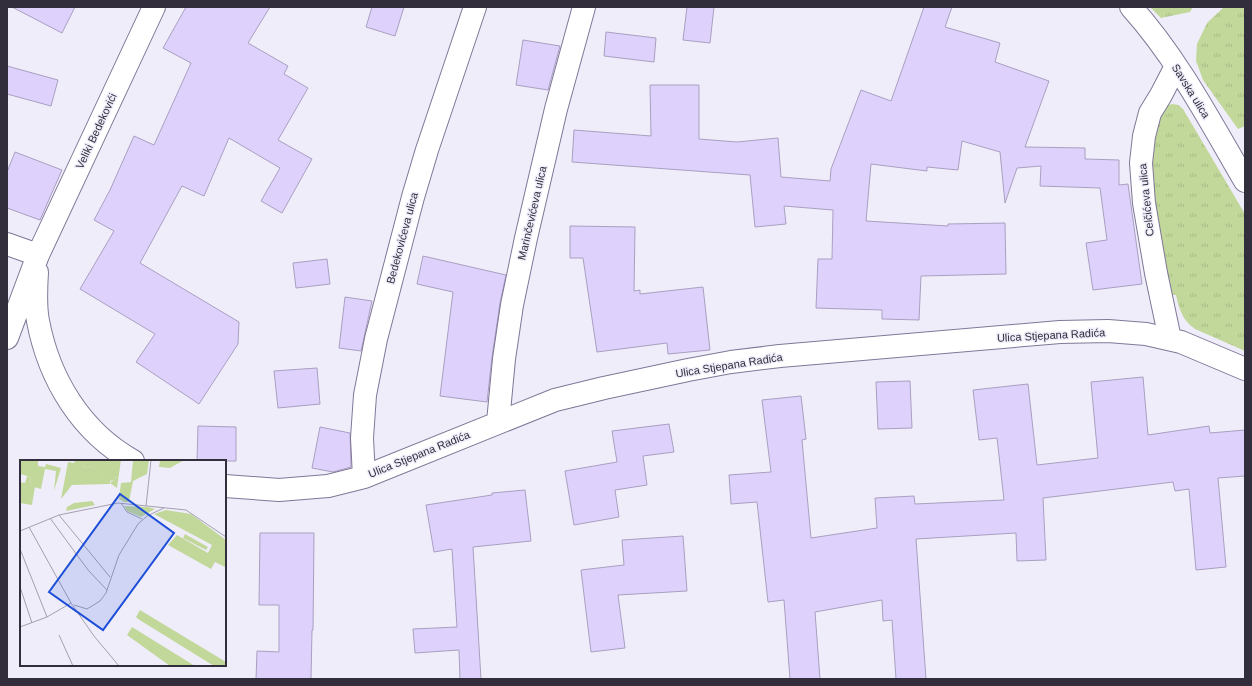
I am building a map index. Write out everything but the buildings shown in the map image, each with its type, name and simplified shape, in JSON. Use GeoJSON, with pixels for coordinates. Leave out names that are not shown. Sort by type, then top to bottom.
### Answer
{"type":"FeatureCollection","features":[{"type":"Feature","properties":{"kind":"street","name":"Veliki Bedekovići"},"geometry":{"type":"LineString","coordinates":[[7,338],[38,255],[154,7]]}},
{"type":"Feature","properties":{"kind":"street","name":"Bedekovićeva ulica"},"geometry":{"type":"LineString","coordinates":[[364,477],[362,438],[365,395],[376,339],[423,163],[475,7]]}},
{"type":"Feature","properties":{"kind":"street","name":"Marinčevićeva ulica"},"geometry":{"type":"LineString","coordinates":[[498,422],[504,359],[515,290],[556,109],[584,7]]}},
{"type":"Feature","properties":{"kind":"street","name":"Savska ulica"},"geometry":{"type":"LineString","coordinates":[[1131,7],[1159,40],[1206,114],[1245,181]]}},
{"type":"Feature","properties":{"kind":"street","name":"Celčićeva ulica"},"geometry":{"type":"LineString","coordinates":[[1170,340],[1144,203],[1141,164],[1144,136],[1150,113],[1176,66]]}},
{"type":"Feature","properties":{"kind":"street"},"geometry":{"type":"LineString","coordinates":[[7,244],[38,255],[36,288],[38,320],[45,350],[66,397],[88,426],[117,452],[131,460]]}},
{"type":"Feature","properties":{"kind":"street","name":"Ulica Stjepana Radića"},"geometry":{"type":"LineString","coordinates":[[226,486],[279,490],[328,486],[364,477],[555,400],[604,388],[731,362],[1060,332],[1108,331],[1146,334],[1181,342],[1245,369]]}},
{"type":"Feature","properties":{"kind":"green space"},"geometry":{"type":"Polygon","coordinates":[[[1150,7],[1193,7],[1190,12],[1161,18],[1150,7]]]}},
{"type":"Feature","properties":{"kind":"green space"},"geometry":{"type":"Polygon","coordinates":[[[1224,7],[1245,7],[1245,126],[1238,129],[1203,80],[1196,61],[1197,44],[1207,23],[1224,7]]]}},
{"type":"Feature","properties":{"kind":"green space"},"geometry":{"type":"Polygon","coordinates":[[[1168,105],[1178,105],[1183,109],[1245,214],[1245,351],[1195,329],[1187,322],[1182,314],[1176,295],[1169,295],[1154,203],[1150,162],[1153,133],[1161,114],[1168,105]]]}}]}
